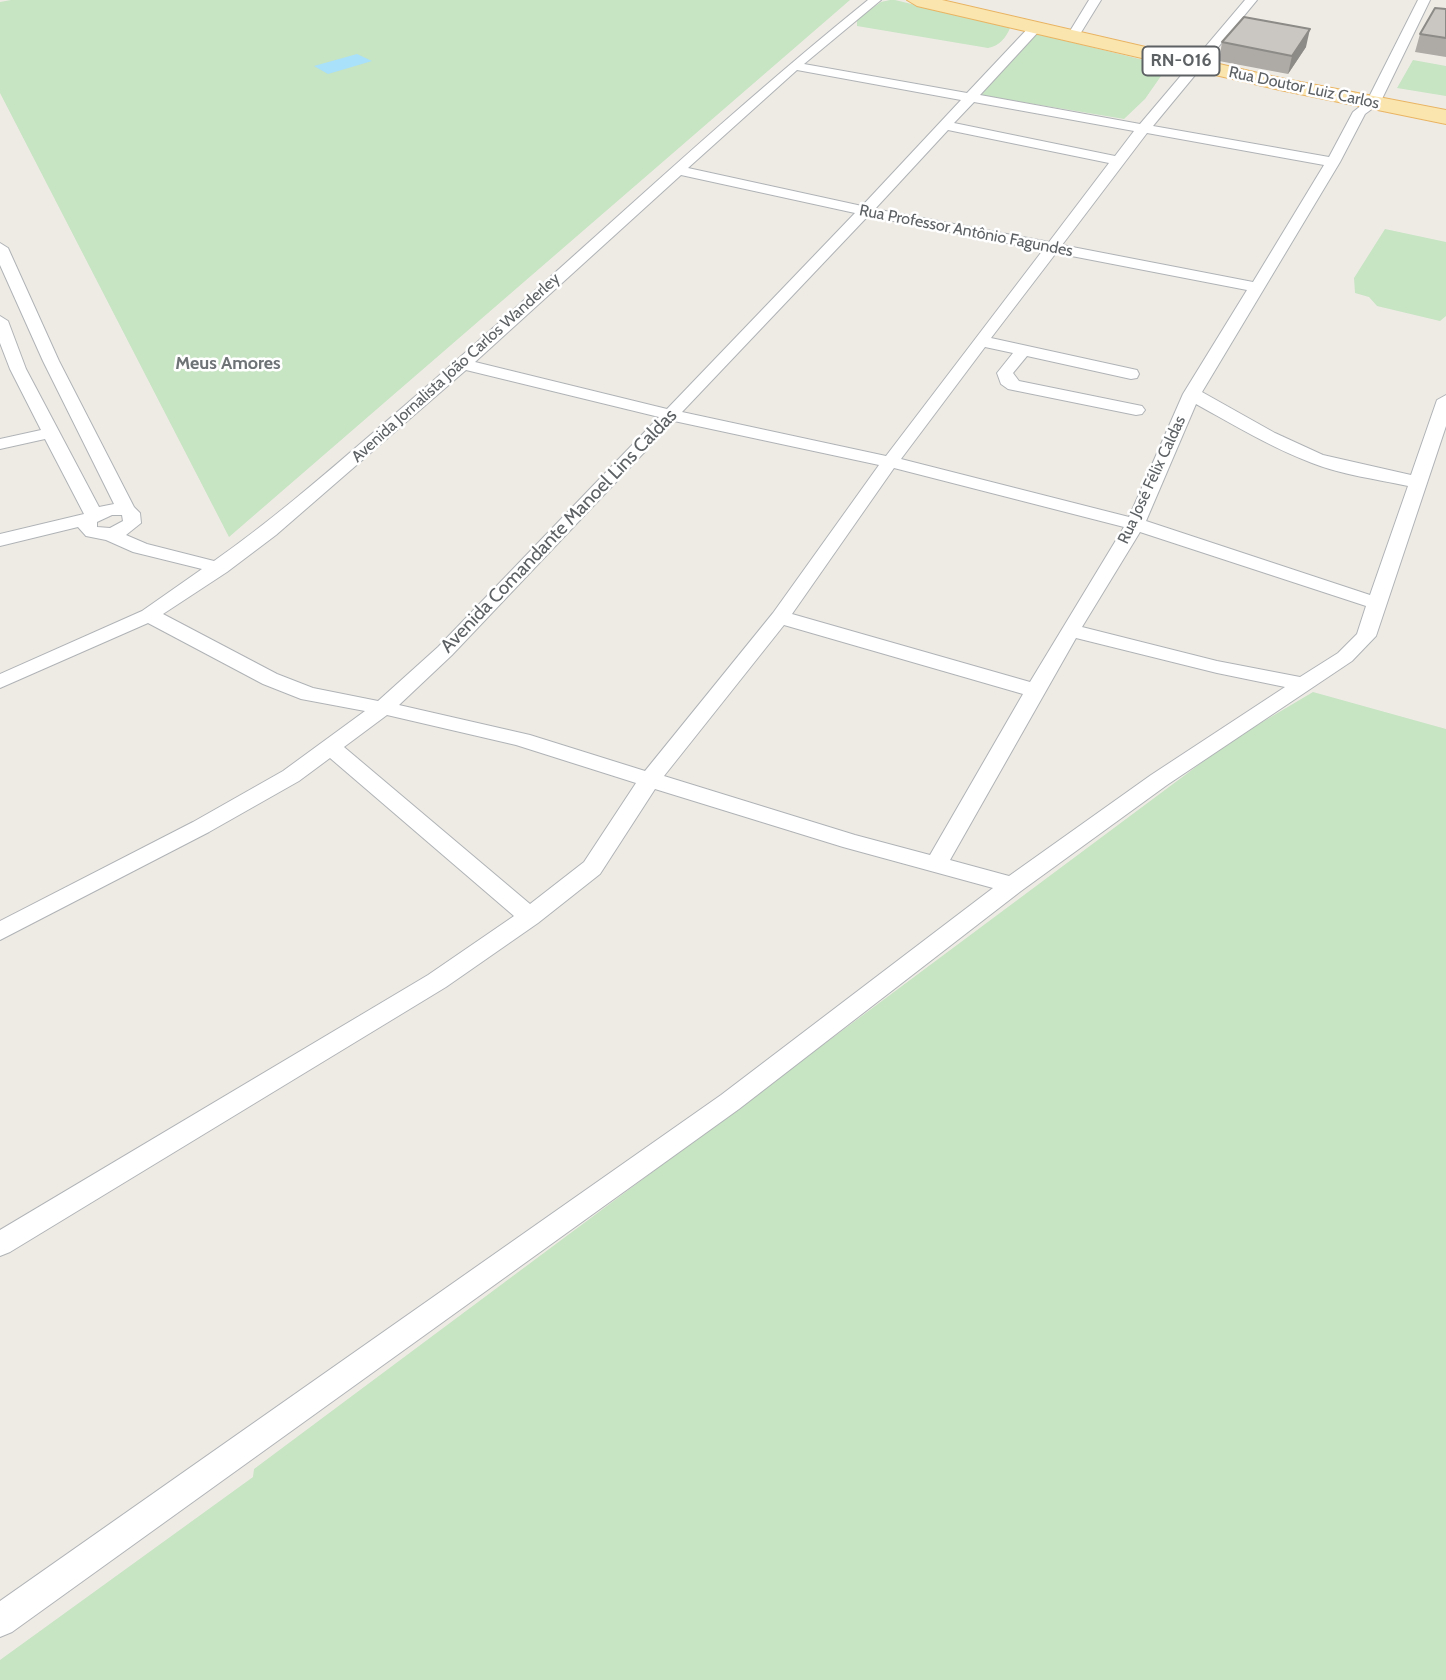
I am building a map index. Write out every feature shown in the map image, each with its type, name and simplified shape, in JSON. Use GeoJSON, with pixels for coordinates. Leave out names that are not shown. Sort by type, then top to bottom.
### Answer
{"type":"FeatureCollection","features":[{"type":"Feature","properties":{"kind":"main road","name":"Rua Doutor Luiz Carlos"},"geometry":{"type":"LineString","coordinates":[[917,0],[1446,117]]}},
{"type":"Feature","properties":{"kind":"street","name":"Avenida Jornalista João Carlos Wanderley"},"geometry":{"type":"LineString","coordinates":[[0,682],[149,615],[220,568],[269,531],[463,364],[794,66],[875,0]]}},
{"type":"Feature","properties":{"kind":"street"},"geometry":{"type":"LineString","coordinates":[[1073,36],[1095,0]]}},
{"type":"Feature","properties":{"kind":"street"},"geometry":{"type":"LineString","coordinates":[[0,1244],[437,981],[530,917],[592,868],[649,780],[780,617],[890,462],[981,341],[1142,130],[1251,0]]}},
{"type":"Feature","properties":{"kind":"street","name":"Rua José Félix Caldas"},"geometry":{"type":"LineString","coordinates":[[937,863],[1070,631],[1135,524],[1192,394],[1333,162],[1360,112],[1373,103],[1424,0]]}},
{"type":"Feature","properties":{"kind":"street","name":"Avenida Comandante Manoel Lins Caldas"},"geometry":{"type":"LineString","coordinates":[[0,931],[291,776],[383,708],[445,651],[865,211],[1036,27]]}},
{"type":"Feature","properties":{"kind":"street"},"geometry":{"type":"LineString","coordinates":[[794,66],[1333,162]]}},
{"type":"Feature","properties":{"kind":"street"},"geometry":{"type":"LineString","coordinates":[[944,125],[1119,161]]}},
{"type":"Feature","properties":{"kind":"street","name":"Rua Professor Antônio Fagundes"},"geometry":{"type":"LineString","coordinates":[[676,170],[865,211],[1256,287]]}},
{"type":"Feature","properties":{"kind":"street"},"geometry":{"type":"LineString","coordinates":[[0,248],[51,361],[126,510]]}},
{"type":"Feature","properties":{"kind":"street"},"geometry":{"type":"LineString","coordinates":[[0,321],[10,358],[90,517]]}},
{"type":"Feature","properties":{"kind":"street"},"geometry":{"type":"LineString","coordinates":[[10,358],[42,340]]}},
{"type":"Feature","properties":{"kind":"street"},"geometry":{"type":"LineString","coordinates":[[981,341],[1131,374]]}},
{"type":"Feature","properties":{"kind":"street"},"geometry":{"type":"LineString","coordinates":[[1023,351],[1005,373],[1007,380],[1014,385],[1136,411]]}},
{"type":"Feature","properties":{"kind":"street"},"geometry":{"type":"LineString","coordinates":[[10,358],[51,361]]}},
{"type":"Feature","properties":{"kind":"street"},"geometry":{"type":"LineString","coordinates":[[463,364],[670,415],[890,462],[1135,524],[1379,604]]}},
{"type":"Feature","properties":{"kind":"street"},"geometry":{"type":"LineString","coordinates":[[1192,394],[1266,436],[1318,459],[1372,474],[1417,482]]}},
{"type":"Feature","properties":{"kind":"street"},"geometry":{"type":"LineString","coordinates":[[0,1621],[730,1102],[1013,885],[1159,780],[1345,657],[1366,636],[1379,604],[1446,400]]}},
{"type":"Feature","properties":{"kind":"street"},"geometry":{"type":"LineString","coordinates":[[0,444],[49,433]]}},
{"type":"Feature","properties":{"kind":"street"},"geometry":{"type":"LineString","coordinates":[[0,540],[90,517],[109,509],[131,513],[132,523],[109,534]]}},
{"type":"Feature","properties":{"kind":"street"},"geometry":{"type":"LineString","coordinates":[[90,517],[86,524],[92,532],[109,534],[140,548],[220,568]]}},
{"type":"Feature","properties":{"kind":"street"},"geometry":{"type":"LineString","coordinates":[[149,615],[270,679],[308,694],[430,717],[522,740],[851,842],[1013,885]]}},
{"type":"Feature","properties":{"kind":"street"},"geometry":{"type":"LineString","coordinates":[[780,617],[1035,691]]}},
{"type":"Feature","properties":{"kind":"street"},"geometry":{"type":"LineString","coordinates":[[1070,631],[1217,667],[1303,684]]}},
{"type":"Feature","properties":{"kind":"street"},"geometry":{"type":"LineString","coordinates":[[332,748],[530,917]]}},
{"type":"Feature","properties":{"kind":"green space"},"geometry":{"type":"Polygon","coordinates":[[[850,0],[229,537],[0,93],[0,2],[850,0]]]}},
{"type":"Feature","properties":{"kind":"green space"},"geometry":{"type":"Polygon","coordinates":[[[890,0],[1010,28],[1002,41],[988,48],[857,26],[857,19],[881,2],[890,0]]]}},
{"type":"Feature","properties":{"kind":"green space"},"geometry":{"type":"Polygon","coordinates":[[[1037,34],[1168,66],[1145,99],[1124,119],[980,95],[1037,34]]]}},
{"type":"Feature","properties":{"kind":"green space"},"geometry":{"type":"Polygon","coordinates":[[[1413,60],[1446,66],[1446,96],[1397,88],[1413,60]]]}},
{"type":"Feature","properties":{"kind":"green space"},"geometry":{"type":"Polygon","coordinates":[[[1385,229],[1446,242],[1446,316],[1440,321],[1377,306],[1369,297],[1355,293],[1354,278],[1385,229]]]}},
{"type":"Feature","properties":{"kind":"green space"},"geometry":{"type":"Polygon","coordinates":[[[1313,692],[1446,729],[1446,1680],[0,1680],[0,1660],[253,1477],[254,1469],[1232,740],[1313,692]]]}},
{"type":"Feature","properties":{"kind":"water"},"geometry":{"type":"Polygon","coordinates":[[[357,54],[372,61],[328,74],[314,66],[357,54]]]}},
{"type":"Feature","properties":{"kind":"building"},"geometry":{"type":"Polygon","coordinates":[[[1435,8],[1446,9],[1446,38],[1420,34],[1435,8]]]}},
{"type":"Feature","properties":{"kind":"building"},"geometry":{"type":"Polygon","coordinates":[[[1244,17],[1310,29],[1292,56],[1222,42],[1244,17]]]}},
{"type":"Feature","properties":{"kind":"district","name":"Meus Amores"},"geometry":{"type":"Point","coordinates":[228,364]}}]}
